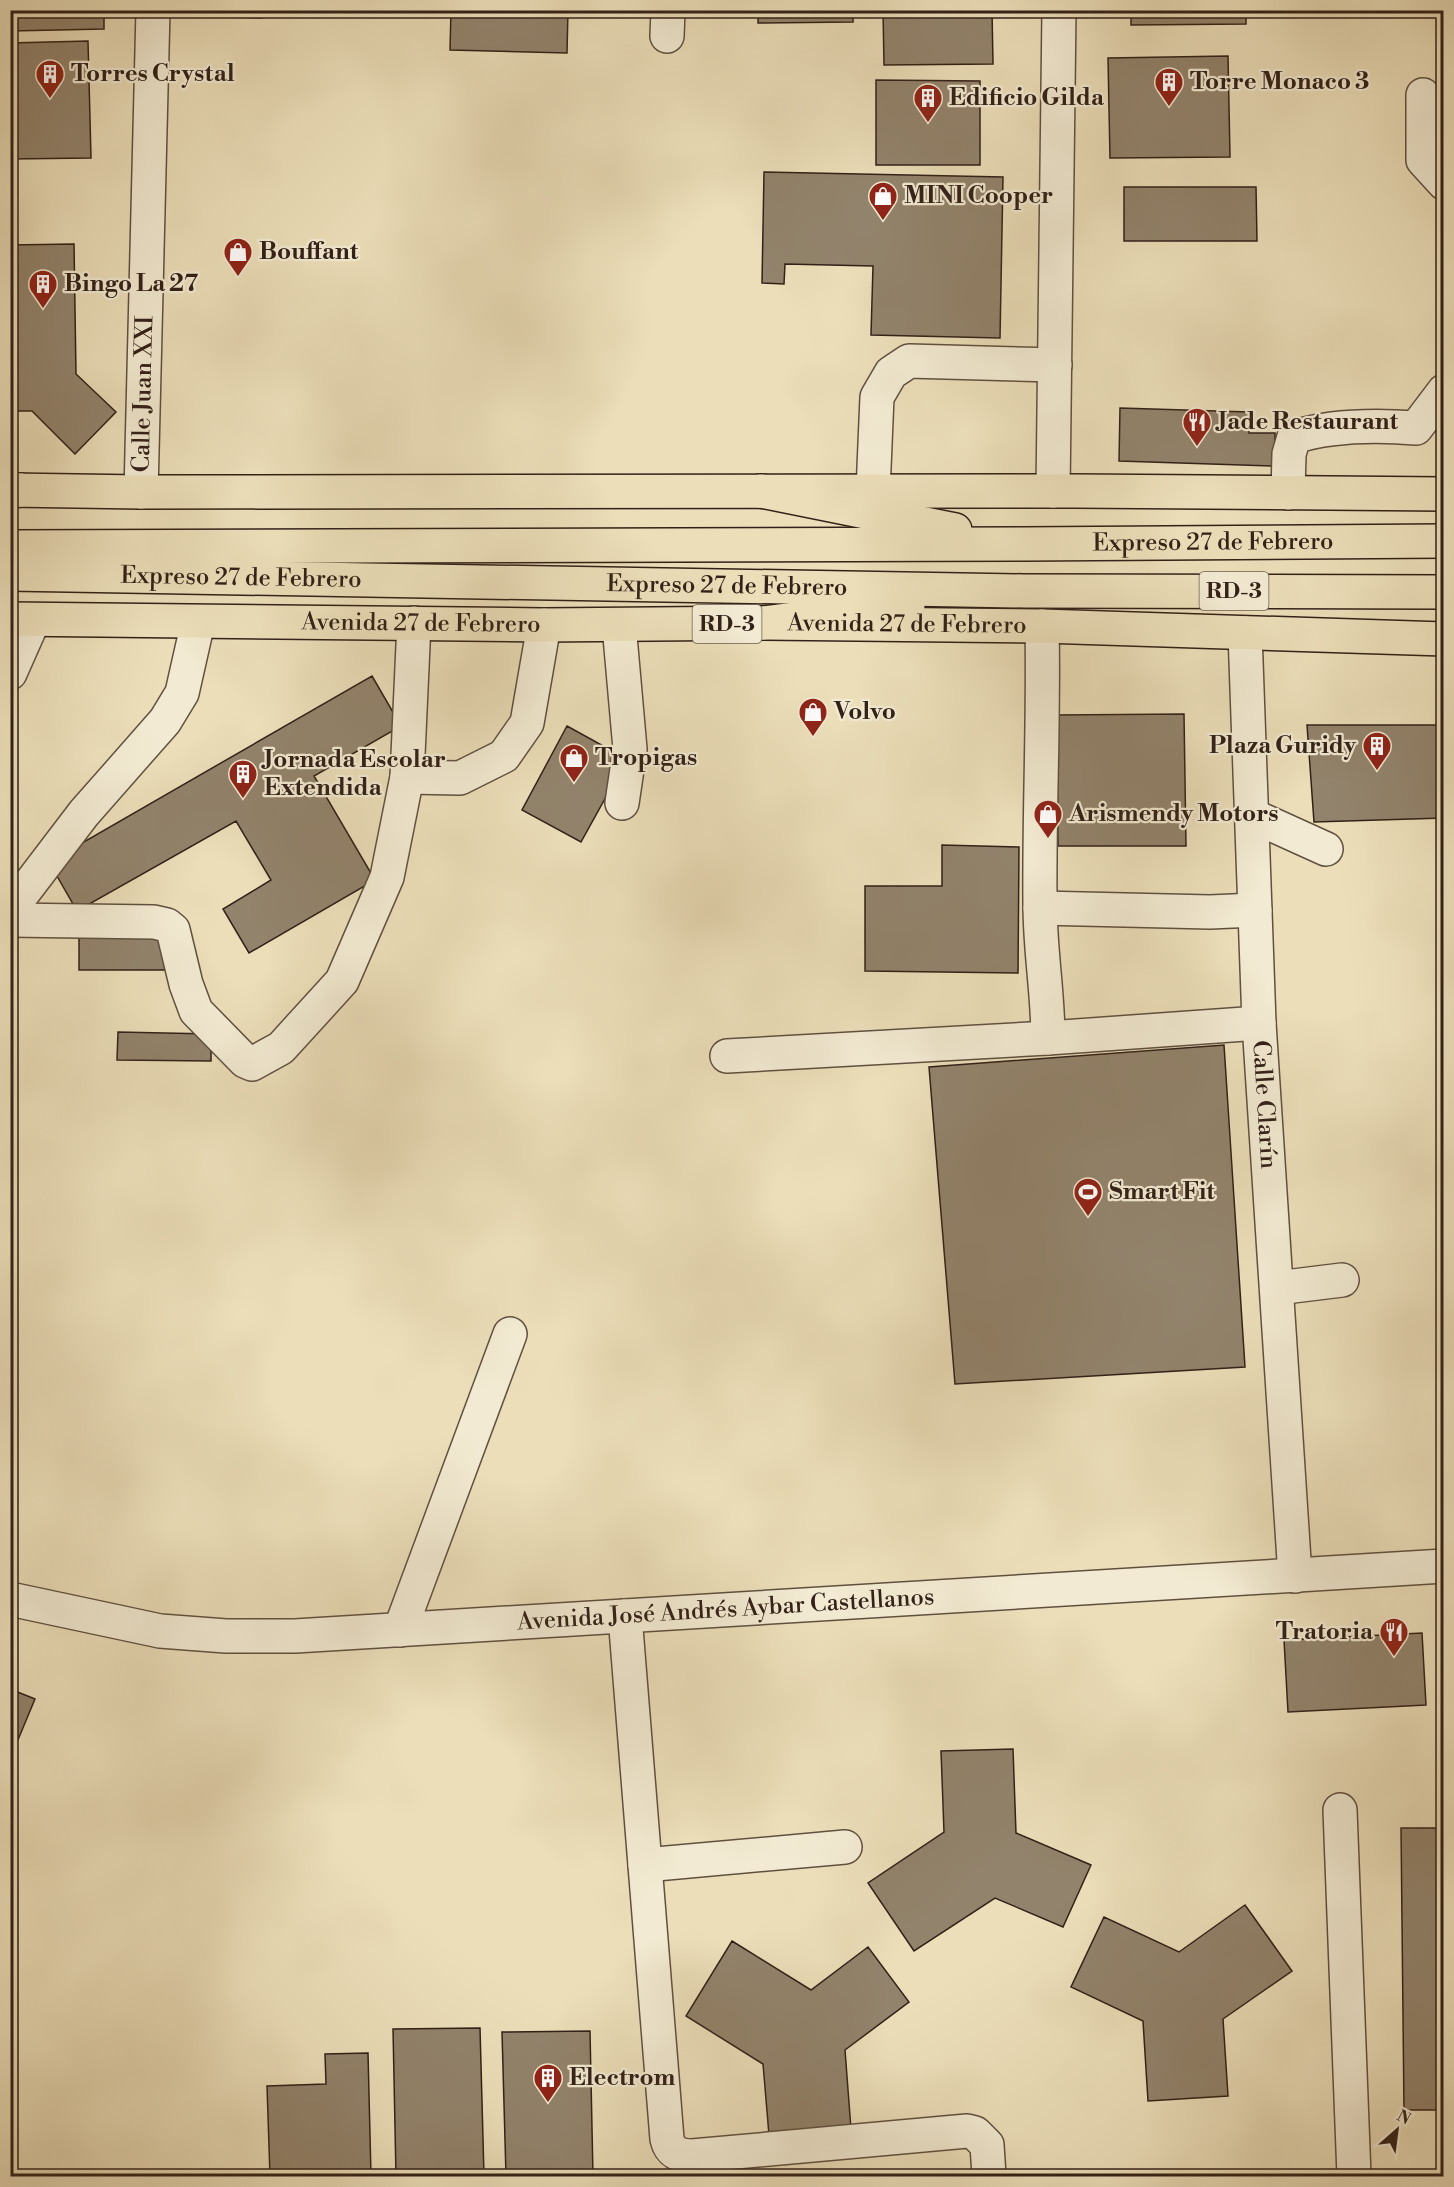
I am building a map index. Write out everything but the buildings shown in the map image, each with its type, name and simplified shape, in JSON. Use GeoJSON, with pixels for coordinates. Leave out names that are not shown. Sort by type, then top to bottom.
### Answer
{"type":"FeatureCollection","features":[{"type":"Feature","properties":{"kind":"main road"},"geometry":{"type":"LineString","coordinates":[[14,490],[141,492],[1053,491],[1443,494]]}},
{"type":"Feature","properties":{"kind":"main road"},"geometry":{"type":"LineString","coordinates":[[761,491],[1024,544]]}},
{"type":"Feature","properties":{"kind":"main road","name":"Expreso 27 de Febrero"},"geometry":{"type":"LineString","coordinates":[[10,547],[1443,541]]}},
{"type":"Feature","properties":{"kind":"main road","name":"Expreso 27 de Febrero"},"geometry":{"type":"LineString","coordinates":[[10,574],[1024,591],[1443,592]]}},
{"type":"Feature","properties":{"kind":"main road"},"geometry":{"type":"LineString","coordinates":[[764,623],[1024,591]]}},
{"type":"Feature","properties":{"kind":"main road","name":"Avenida 27 de Febrero"},"geometry":{"type":"LineString","coordinates":[[22,620],[544,625],[764,623],[1042,626],[1443,639]]}},
{"type":"Feature","properties":{"kind":"street","name":"Calle Juan XXI"},"geometry":{"type":"LineString","coordinates":[[141,492],[153,10]]}},
{"type":"Feature","properties":{"kind":"street"},"geometry":{"type":"LineString","coordinates":[[1053,491],[1059,10]]}},
{"type":"Feature","properties":{"kind":"street"},"geometry":{"type":"LineString","coordinates":[[1423,95],[1424,160],[1443,183]]}},
{"type":"Feature","properties":{"kind":"street"},"geometry":{"type":"LineString","coordinates":[[873,491],[877,397],[891,373],[909,361],[1055,365]]}},
{"type":"Feature","properties":{"kind":"street"},"geometry":{"type":"LineString","coordinates":[[1288,493],[1289,454],[1294,437],[1312,431],[1391,426],[1416,428],[1443,391]]}},
{"type":"Feature","properties":{"kind":"street"},"geometry":{"type":"LineString","coordinates":[[10,673],[22,620]]}},
{"type":"Feature","properties":{"kind":"street"},"geometry":{"type":"LineString","coordinates":[[10,910],[84,813],[165,721],[182,693],[198,622]]}},
{"type":"Feature","properties":{"kind":"street"},"geometry":{"type":"LineString","coordinates":[[10,920],[154,922],[167,925],[174,930],[186,984],[196,1011],[245,1061],[252,1064],[281,1048],[342,981],[387,877],[407,777],[414,623]]}},
{"type":"Feature","properties":{"kind":"street"},"geometry":{"type":"LineString","coordinates":[[407,777],[460,778],[504,756],[527,723],[544,625]]}},
{"type":"Feature","properties":{"kind":"street"},"geometry":{"type":"LineString","coordinates":[[619,625],[630,748],[622,803]]}},
{"type":"Feature","properties":{"kind":"street"},"geometry":{"type":"LineString","coordinates":[[1042,626],[1040,908],[1048,1007],[1048,1038]]}},
{"type":"Feature","properties":{"kind":"street","name":"Calle Clarín"},"geometry":{"type":"LineString","coordinates":[[1245,633],[1259,1023],[1295,1576]]}},
{"type":"Feature","properties":{"kind":"street"},"geometry":{"type":"LineString","coordinates":[[1251,815],[1326,849]]}},
{"type":"Feature","properties":{"kind":"street"},"geometry":{"type":"LineString","coordinates":[[1040,908],[1210,912],[1255,910]]}},
{"type":"Feature","properties":{"kind":"street"},"geometry":{"type":"LineString","coordinates":[[727,1056],[1048,1038],[1259,1023]]}},
{"type":"Feature","properties":{"kind":"street"},"geometry":{"type":"LineString","coordinates":[[1276,1288],[1342,1280]]}},
{"type":"Feature","properties":{"kind":"street"},"geometry":{"type":"LineString","coordinates":[[400,1630],[510,1334]]}},
{"type":"Feature","properties":{"kind":"street","name":"Avenida José Andrés Aybar Castellanos"},"geometry":{"type":"LineString","coordinates":[[10,1599],[171,1632],[226,1636],[284,1636],[1443,1566]]}},
{"type":"Feature","properties":{"kind":"street"},"geometry":{"type":"LineString","coordinates":[[625,1616],[667,2139],[673,2151],[677,2154],[692,2156],[959,2130],[975,2133],[987,2145],[989,2176]]}},
{"type":"Feature","properties":{"kind":"street"},"geometry":{"type":"LineString","coordinates":[[1340,1810],[1354,2176]]}},
{"type":"Feature","properties":{"kind":"street"},"geometry":{"type":"LineString","coordinates":[[645,1866],[845,1847]]}},
{"type":"Feature","properties":{"kind":"place","name":"Torres Crystal"},"geometry":{"type":"Point","coordinates":[50,100]}},
{"type":"Feature","properties":{"kind":"place","name":"Torre Monaco 3"},"geometry":{"type":"Point","coordinates":[1169,108]}},
{"type":"Feature","properties":{"kind":"place","name":"Edificio Gilda"},"geometry":{"type":"Point","coordinates":[928,124]}},
{"type":"Feature","properties":{"kind":"place","name":"MINI Cooper"},"geometry":{"type":"Point","coordinates":[883,222]}},
{"type":"Feature","properties":{"kind":"place","name":"Bouffant"},"geometry":{"type":"Point","coordinates":[238,278]}},
{"type":"Feature","properties":{"kind":"place","name":"Bingo La 27"},"geometry":{"type":"Point","coordinates":[43,310]}},
{"type":"Feature","properties":{"kind":"place","name":"Jade Restaurant"},"geometry":{"type":"Point","coordinates":[1197,448]}},
{"type":"Feature","properties":{"kind":"place","name":"Volvo"},"geometry":{"type":"Point","coordinates":[813,738]}},
{"type":"Feature","properties":{"kind":"place","name":"Plaza Guridy"},"geometry":{"type":"Point","coordinates":[1377,772]}},
{"type":"Feature","properties":{"kind":"place","name":"Tropigas"},"geometry":{"type":"Point","coordinates":[574,784]}},
{"type":"Feature","properties":{"kind":"place","name":"Jornada Escolar Extendida"},"geometry":{"type":"Point","coordinates":[243,800]}},
{"type":"Feature","properties":{"kind":"place","name":"Arismendy Motors"},"geometry":{"type":"Point","coordinates":[1048,840]}},
{"type":"Feature","properties":{"kind":"place","name":"Smart Fit"},"geometry":{"type":"Point","coordinates":[1088,1218]}},
{"type":"Feature","properties":{"kind":"place","name":"Tratoria"},"geometry":{"type":"Point","coordinates":[1394,1658]}},
{"type":"Feature","properties":{"kind":"place","name":"Electrom"},"geometry":{"type":"Point","coordinates":[548,2104]}}]}
